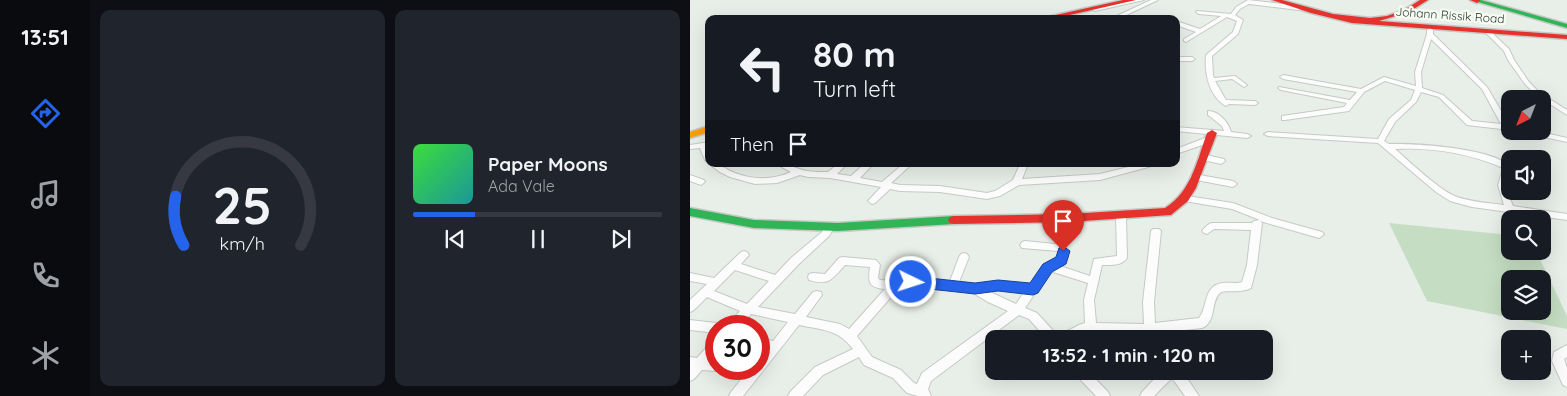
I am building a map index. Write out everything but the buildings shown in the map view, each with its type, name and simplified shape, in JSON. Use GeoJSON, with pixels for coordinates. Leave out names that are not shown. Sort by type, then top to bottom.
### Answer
{"type":"FeatureCollection","features":[{"type":"Feature","properties":{"kind":"street"},"geometry":{"type":"LineString","coordinates":[[1060,15],[1133,0]]}},
{"type":"Feature","properties":{"kind":"street"},"geometry":{"type":"LineString","coordinates":[[1072,15],[1141,0]]}},
{"type":"Feature","properties":{"kind":"street"},"geometry":{"type":"LineString","coordinates":[[1122,15],[1155,0]]}},
{"type":"Feature","properties":{"kind":"street","name":"Johann Rissik Road"},"geometry":{"type":"LineString","coordinates":[[1275,0],[1352,21],[1430,31],[1567,37]]}},
{"type":"Feature","properties":{"kind":"street"},"geometry":{"type":"LineString","coordinates":[[1352,21],[1400,15],[1425,0]]}},
{"type":"Feature","properties":{"kind":"street"},"geometry":{"type":"LineString","coordinates":[[1475,0],[1490,2],[1567,24]]}},
{"type":"Feature","properties":{"kind":"street"},"geometry":{"type":"LineString","coordinates":[[1506,0],[1554,20]]}},
{"type":"Feature","properties":{"kind":"street"},"geometry":{"type":"LineString","coordinates":[[1186,40],[1230,15],[1248,2],[1307,9]]}},
{"type":"Feature","properties":{"kind":"street"},"geometry":{"type":"LineString","coordinates":[[1490,2],[1567,24]]}},
{"type":"Feature","properties":{"kind":"street"},"geometry":{"type":"LineString","coordinates":[[1199,12],[1230,15],[1240,20],[1238,32],[1209,55],[1210,80],[1225,103],[1255,103]]}},
{"type":"Feature","properties":{"kind":"street"},"geometry":{"type":"LineString","coordinates":[[1180,24],[1200,31]]}},
{"type":"Feature","properties":{"kind":"street"},"geometry":{"type":"LineString","coordinates":[[1384,144],[1392,121],[1412,105],[1419,88],[1418,72],[1430,31],[1485,88],[1501,116]]}},
{"type":"Feature","properties":{"kind":"street"},"geometry":{"type":"LineString","coordinates":[[1487,32],[1507,50],[1511,60],[1527,83],[1538,94],[1567,113]]}},
{"type":"Feature","properties":{"kind":"street"},"geometry":{"type":"LineString","coordinates":[[1180,59],[1192,59]]}},
{"type":"Feature","properties":{"kind":"street"},"geometry":{"type":"LineString","coordinates":[[1210,80],[1233,77],[1244,84]]}},
{"type":"Feature","properties":{"kind":"street"},"geometry":{"type":"LineString","coordinates":[[1283,77],[1362,91]]}},
{"type":"Feature","properties":{"kind":"street"},"geometry":{"type":"LineString","coordinates":[[1285,118],[1322,111],[1343,110],[1362,91],[1384,79],[1419,88],[1445,99],[1470,123],[1501,127]]}},
{"type":"Feature","properties":{"kind":"street"},"geometry":{"type":"LineString","coordinates":[[1281,88],[1350,102]]}},
{"type":"Feature","properties":{"kind":"street"},"geometry":{"type":"LineString","coordinates":[[1212,113],[1226,125],[1228,134]]}},
{"type":"Feature","properties":{"kind":"street"},"geometry":{"type":"LineString","coordinates":[[1180,130],[1210,137]]}},
{"type":"Feature","properties":{"kind":"street"},"geometry":{"type":"LineString","coordinates":[[690,135],[705,132]]}},
{"type":"Feature","properties":{"kind":"street"},"geometry":{"type":"LineString","coordinates":[[1180,150],[1210,137],[1228,134],[1246,136]]}},
{"type":"Feature","properties":{"kind":"street"},"geometry":{"type":"LineString","coordinates":[[1268,134],[1455,150],[1504,165],[1507,169],[1503,176],[1502,192],[1510,209]]}},
{"type":"Feature","properties":{"kind":"street"},"geometry":{"type":"LineString","coordinates":[[690,212],[754,224],[830,226],[1167,212],[1178,207],[1187,199],[1210,137]]}},
{"type":"Feature","properties":{"kind":"street"},"geometry":{"type":"LineString","coordinates":[[1551,137],[1567,140]]}},
{"type":"Feature","properties":{"kind":"street"},"geometry":{"type":"LineString","coordinates":[[1384,144],[1439,190],[1453,199],[1567,217]]}},
{"type":"Feature","properties":{"kind":"street"},"geometry":{"type":"LineString","coordinates":[[690,147],[705,145]]}},
{"type":"Feature","properties":{"kind":"street"},"geometry":{"type":"LineString","coordinates":[[1202,157],[1221,161]]}},
{"type":"Feature","properties":{"kind":"street"},"geometry":{"type":"LineString","coordinates":[[719,167],[741,179],[750,180],[786,180],[798,172]]}},
{"type":"Feature","properties":{"kind":"street"},"geometry":{"type":"LineString","coordinates":[[789,167],[798,172],[830,175],[886,185],[940,189],[987,196],[997,194],[1017,182],[1100,177],[1138,167]]}},
{"type":"Feature","properties":{"kind":"street"},"geometry":{"type":"LineString","coordinates":[[830,175],[839,167]]}},
{"type":"Feature","properties":{"kind":"street"},"geometry":{"type":"LineString","coordinates":[[852,180],[866,167]]}},
{"type":"Feature","properties":{"kind":"street"},"geometry":{"type":"LineString","coordinates":[[872,202],[905,167]]}},
{"type":"Feature","properties":{"kind":"street"},"geometry":{"type":"LineString","coordinates":[[1017,182],[1023,167]]}},
{"type":"Feature","properties":{"kind":"street"},"geometry":{"type":"LineString","coordinates":[[690,178],[701,182]]}},
{"type":"Feature","properties":{"kind":"street"},"geometry":{"type":"LineString","coordinates":[[1194,178],[1233,184]]}},
{"type":"Feature","properties":{"kind":"street"},"geometry":{"type":"LineString","coordinates":[[1187,199],[1233,206],[1319,234]]}},
{"type":"Feature","properties":{"kind":"street"},"geometry":{"type":"LineString","coordinates":[[1091,328],[1089,300],[1098,262],[1122,258],[1121,215]]}},
{"type":"Feature","properties":{"kind":"street"},"geometry":{"type":"LineString","coordinates":[[1170,330],[1202,323],[1206,320],[1210,300],[1216,289],[1221,287],[1240,288],[1247,285],[1256,227],[1260,216]]}},
{"type":"Feature","properties":{"kind":"street"},"geometry":{"type":"LineString","coordinates":[[743,315],[826,234],[830,226]]}},
{"type":"Feature","properties":{"kind":"street"},"geometry":{"type":"LineString","coordinates":[[1207,231],[1212,226],[1256,227]]}},
{"type":"Feature","properties":{"kind":"street"},"geometry":{"type":"LineString","coordinates":[[1151,330],[1147,314],[1156,231]]}},
{"type":"Feature","properties":{"kind":"street"},"geometry":{"type":"LineString","coordinates":[[706,292],[748,309],[840,329],[850,336],[868,361],[897,374],[911,389],[923,393],[926,377],[1018,310],[1048,268],[1064,257],[1062,248],[1025,245]]}},
{"type":"Feature","properties":{"kind":"street"},"geometry":{"type":"LineString","coordinates":[[690,307],[744,255]]}},
{"type":"Feature","properties":{"kind":"street"},"geometry":{"type":"LineString","coordinates":[[953,285],[964,257]]}},
{"type":"Feature","properties":{"kind":"street"},"geometry":{"type":"LineString","coordinates":[[813,277],[827,278],[843,261],[875,264],[874,282],[895,285],[911,282],[975,288],[998,285],[1033,289]]}},
{"type":"Feature","properties":{"kind":"street"},"geometry":{"type":"LineString","coordinates":[[733,265],[777,280]]}},
{"type":"Feature","properties":{"kind":"street"},"geometry":{"type":"LineString","coordinates":[[1052,267],[1093,281]]}},
{"type":"Feature","properties":{"kind":"street"},"geometry":{"type":"LineString","coordinates":[[690,277],[715,282]]}},
{"type":"Feature","properties":{"kind":"street"},"geometry":{"type":"LineString","coordinates":[[850,336],[895,285]]}},
{"type":"Feature","properties":{"kind":"street"},"geometry":{"type":"LineString","coordinates":[[975,288],[992,299],[1033,316],[1046,330]]}},
{"type":"Feature","properties":{"kind":"street"},"geometry":{"type":"LineString","coordinates":[[770,353],[817,295]]}},
{"type":"Feature","properties":{"kind":"street"},"geometry":{"type":"LineString","coordinates":[[690,325],[705,327]]}},
{"type":"Feature","properties":{"kind":"street"},"geometry":{"type":"LineString","coordinates":[[1079,330],[1091,328],[1111,330]]}},
{"type":"Feature","properties":{"kind":"street"},"geometry":{"type":"LineString","coordinates":[[770,346],[775,347]]}},
{"type":"Feature","properties":{"kind":"street"},"geometry":{"type":"LineString","coordinates":[[794,396],[819,371],[860,350]]}},
{"type":"Feature","properties":{"kind":"street"},"geometry":{"type":"LineString","coordinates":[[1567,350],[1558,356],[1558,361],[1567,381]]}},
{"type":"Feature","properties":{"kind":"street"},"geometry":{"type":"LineString","coordinates":[[690,375],[695,363],[705,354]]}},
{"type":"Feature","properties":{"kind":"street"},"geometry":{"type":"LineString","coordinates":[[735,396],[749,380]]}},
{"type":"Feature","properties":{"kind":"street"},"geometry":{"type":"LineString","coordinates":[[1089,380],[1104,396]]}},
{"type":"Feature","properties":{"kind":"street"},"geometry":{"type":"LineString","coordinates":[[1146,396],[1161,380]]}},
{"type":"Feature","properties":{"kind":"street"},"geometry":{"type":"LineString","coordinates":[[1181,380],[1193,396]]}},
{"type":"Feature","properties":{"kind":"green space"},"geometry":{"type":"Polygon","coordinates":[[[1389,223],[1501,234],[1501,260],[1540,260],[1545,270],[1501,270],[1501,316],[1427,301],[1389,223]]]}},
{"type":"Feature","properties":{"kind":"green space"},"geometry":{"type":"Polygon","coordinates":[[[1551,282],[1567,316],[1567,329],[1522,320],[1551,320],[1551,282]]]}},
{"type":"Feature","properties":{"kind":"traffic: fast"},"geometry":{"type":"LineString","coordinates":[[1474,0],[1567,26]]}},
{"type":"Feature","properties":{"kind":"traffic: fast"},"geometry":{"type":"LineString","coordinates":[[690,212],[754,224],[838,227],[954,220]]}},
{"type":"Feature","properties":{"kind":"traffic: slow"},"geometry":{"type":"LineString","coordinates":[[690,135],[705,130]]}},
{"type":"Feature","properties":{"kind":"traffic: jam"},"geometry":{"type":"LineString","coordinates":[[1060,15],[1133,0]]}},
{"type":"Feature","properties":{"kind":"traffic: jam"},"geometry":{"type":"LineString","coordinates":[[1275,0],[1314,12],[1351,20],[1370,20],[1388,17],[1407,11],[1425,0]]}},
{"type":"Feature","properties":{"kind":"traffic: jam"},"geometry":{"type":"LineString","coordinates":[[1473,0],[1477,1]]}},
{"type":"Feature","properties":{"kind":"traffic: jam"},"geometry":{"type":"LineString","coordinates":[[1352,21],[1567,37]]}},
{"type":"Feature","properties":{"kind":"traffic: jam"},"geometry":{"type":"LineString","coordinates":[[954,220],[1069,218],[1167,212],[1177,206],[1191,188],[1212,133]]}},
{"type":"Feature","properties":{"kind":"route"},"geometry":{"type":"LineString","coordinates":[[911,282],[975,288],[998,285],[1033,289],[1048,268],[1062,260],[1064,257],[1063,251]]}}]}
